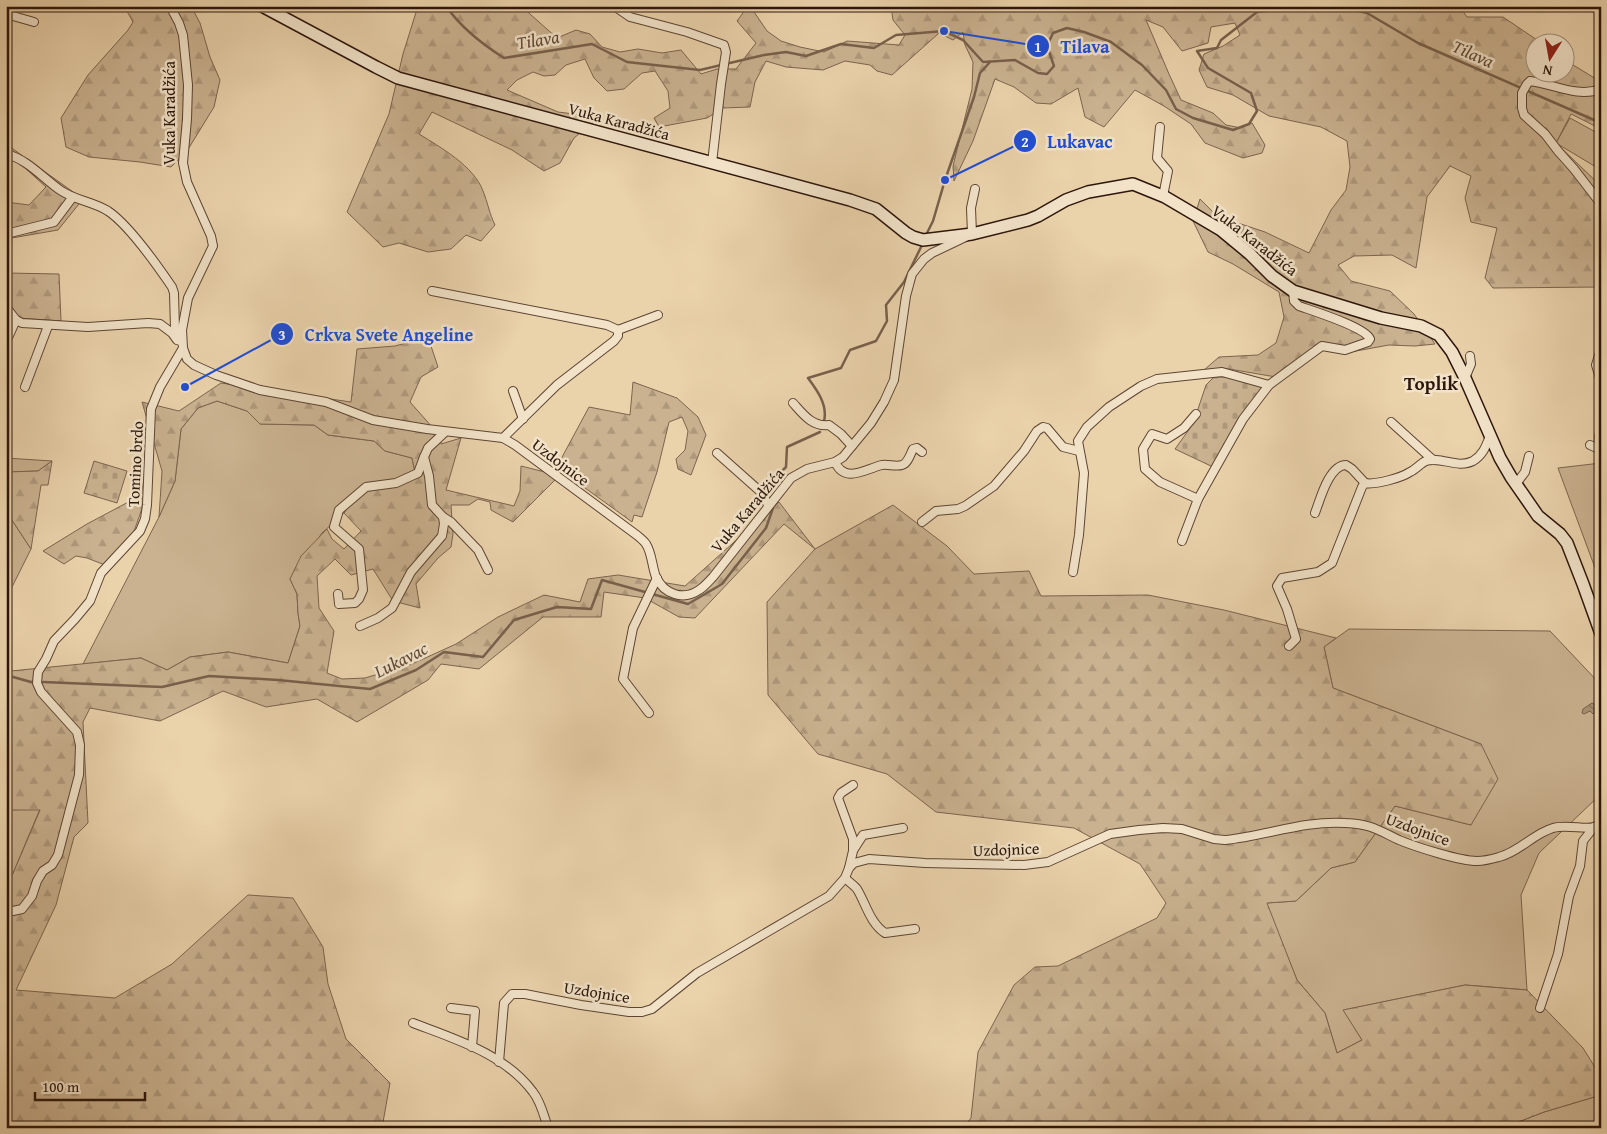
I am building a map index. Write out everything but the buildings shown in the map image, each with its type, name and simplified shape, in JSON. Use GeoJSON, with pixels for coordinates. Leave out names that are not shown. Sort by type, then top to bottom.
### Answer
{"type":"FeatureCollection","features":[{"type":"Feature","properties":{"kind":"street","name":"Vuka Karadžića"},"geometry":{"type":"LineString","coordinates":[[170,6],[183,35],[188,85],[187,119],[182,163],[188,182],[212,236],[213,246],[188,298],[182,330],[183,348]]}},
{"type":"Feature","properties":{"kind":"street","name":"Vuka Karadžića"},"geometry":{"type":"LineString","coordinates":[[262,6],[398,78],[811,189],[876,209],[913,238],[923,240],[972,234],[1028,220],[1066,200],[1088,192],[1132,184],[1163,196],[1221,230],[1250,254],[1272,276],[1293,291],[1381,318],[1421,326],[1438,335],[1452,352],[1500,458],[1516,484],[1538,516],[1567,542],[1601,634]]}},
{"type":"Feature","properties":{"kind":"street"},"geometry":{"type":"LineString","coordinates":[[614,6],[630,16],[687,32],[724,45],[726,52],[712,163]]}},
{"type":"Feature","properties":{"kind":"street"},"geometry":{"type":"LineString","coordinates":[[6,14],[34,22]]}},
{"type":"Feature","properties":{"kind":"street"},"geometry":{"type":"LineString","coordinates":[[1601,89],[1595,92],[1570,91],[1530,82],[1523,90],[1522,108],[1524,116],[1545,134],[1601,204]]}},
{"type":"Feature","properties":{"kind":"street"},"geometry":{"type":"LineString","coordinates":[[1160,127],[1158,158],[1168,171],[1163,196]]}},
{"type":"Feature","properties":{"kind":"street"},"geometry":{"type":"LineString","coordinates":[[6,154],[20,158],[46,180],[72,198],[91,203],[108,212],[120,222],[145,251],[174,293],[175,328],[187,359],[194,364],[216,375],[260,390],[326,402],[372,420],[445,432]]}},
{"type":"Feature","properties":{"kind":"street"},"geometry":{"type":"LineString","coordinates":[[972,234],[972,208],[975,189]]}},
{"type":"Feature","properties":{"kind":"street"},"geometry":{"type":"LineString","coordinates":[[6,234],[54,222],[72,198]]}},
{"type":"Feature","properties":{"kind":"street","name":"Vuka Karadžića"},"geometry":{"type":"LineString","coordinates":[[657,578],[664,588],[680,596],[690,595],[699,590],[713,577],[749,533],[790,478],[808,469],[835,462],[843,457],[871,423],[884,402],[894,380],[906,296],[912,274],[924,259],[932,253],[972,234]]}},
{"type":"Feature","properties":{"kind":"street","name":"Vuka Karadžića"},"geometry":{"type":"LineString","coordinates":[[1182,541],[1198,499],[1244,419],[1268,385],[1322,346],[1345,350],[1368,342],[1370,339],[1368,335],[1354,327],[1299,306],[1294,301],[1293,291]]}},
{"type":"Feature","properties":{"kind":"street"},"geometry":{"type":"LineString","coordinates":[[432,292],[607,325],[618,330],[658,315]]}},
{"type":"Feature","properties":{"kind":"street"},"geometry":{"type":"LineString","coordinates":[[6,307],[16,320],[32,325],[88,327],[160,324],[172,333],[183,348]]}},
{"type":"Feature","properties":{"kind":"street"},"geometry":{"type":"LineString","coordinates":[[6,342],[16,320]]}},
{"type":"Feature","properties":{"kind":"street"},"geometry":{"type":"LineString","coordinates":[[25,387],[48,326]]}},
{"type":"Feature","properties":{"kind":"street"},"geometry":{"type":"LineString","coordinates":[[503,438],[557,385],[614,341],[618,336],[618,330]]}},
{"type":"Feature","properties":{"kind":"street","name":"Tomino brdo"},"geometry":{"type":"LineString","coordinates":[[6,909],[13,911],[22,909],[32,896],[43,870],[52,865],[58,855],[79,775],[80,745],[78,732],[41,692],[37,683],[38,672],[54,641],[90,601],[100,573],[140,531],[145,519],[147,505],[151,409],[160,386],[183,348]]}},
{"type":"Feature","properties":{"kind":"street"},"geometry":{"type":"LineString","coordinates":[[1601,349],[1596,365],[1601,382]]}},
{"type":"Feature","properties":{"kind":"street"},"geometry":{"type":"LineString","coordinates":[[1465,378],[1471,364],[1470,356]]}},
{"type":"Feature","properties":{"kind":"street"},"geometry":{"type":"LineString","coordinates":[[1073,572],[1079,535],[1084,473],[1078,441],[1087,427],[1109,407],[1142,386],[1157,379],[1222,372],[1268,385]]}},
{"type":"Feature","properties":{"kind":"street"},"geometry":{"type":"LineString","coordinates":[[513,391],[523,419]]}},
{"type":"Feature","properties":{"kind":"street"},"geometry":{"type":"LineString","coordinates":[[793,404],[807,418],[821,426],[829,425],[852,446]]}},
{"type":"Feature","properties":{"kind":"street"},"geometry":{"type":"LineString","coordinates":[[1196,414],[1184,428],[1167,439],[1152,434],[1143,449],[1144,470],[1160,482],[1198,499]]}},
{"type":"Feature","properties":{"kind":"street"},"geometry":{"type":"LineString","coordinates":[[1391,422],[1433,460]]}},
{"type":"Feature","properties":{"kind":"street"},"geometry":{"type":"LineString","coordinates":[[922,522],[936,512],[958,509],[965,506],[994,486],[1024,451],[1037,430],[1043,427],[1047,428],[1063,446],[1079,451]]}},
{"type":"Feature","properties":{"kind":"street"},"geometry":{"type":"LineString","coordinates":[[338,594],[339,604],[355,603],[363,590],[359,550],[334,527],[339,510],[366,487],[396,483],[418,473],[428,448],[445,432]]}},
{"type":"Feature","properties":{"kind":"street","name":"Uzdojnice"},"geometry":{"type":"LineString","coordinates":[[445,432],[503,438],[515,445],[647,544],[657,578]]}},
{"type":"Feature","properties":{"kind":"street"},"geometry":{"type":"LineString","coordinates":[[1315,514],[1325,485],[1342,465],[1352,468],[1365,482],[1374,484],[1409,473],[1427,461],[1433,460],[1457,464],[1471,462],[1484,452],[1490,436]]}},
{"type":"Feature","properties":{"kind":"street"},"geometry":{"type":"LineString","coordinates":[[1590,445],[1600,449],[1599,436]]}},
{"type":"Feature","properties":{"kind":"street"},"geometry":{"type":"LineString","coordinates":[[835,462],[839,471],[856,474],[874,467],[886,465],[901,466],[906,462],[913,449],[917,448],[922,452]]}},
{"type":"Feature","properties":{"kind":"street"},"geometry":{"type":"LineString","coordinates":[[717,453],[762,493],[768,506]]}},
{"type":"Feature","properties":{"kind":"street"},"geometry":{"type":"LineString","coordinates":[[1516,484],[1525,472],[1530,456]]}},
{"type":"Feature","properties":{"kind":"street"},"geometry":{"type":"LineString","coordinates":[[424,457],[429,476],[432,505],[442,517],[451,522],[478,550],[488,570]]}},
{"type":"Feature","properties":{"kind":"street"},"geometry":{"type":"LineString","coordinates":[[1289,646],[1296,638],[1277,586],[1282,578],[1318,572],[1332,563],[1365,482]]}},
{"type":"Feature","properties":{"kind":"street"},"geometry":{"type":"LineString","coordinates":[[360,626],[378,618],[392,608],[411,572],[442,536],[444,524],[442,517]]}},
{"type":"Feature","properties":{"kind":"street"},"geometry":{"type":"LineString","coordinates":[[649,713],[623,679],[633,628],[657,578]]}},
{"type":"Feature","properties":{"kind":"street"},"geometry":{"type":"LineString","coordinates":[[853,785],[841,793],[838,798],[853,839],[853,851]]}},
{"type":"Feature","properties":{"kind":"street","name":"Uzdojnice"},"geometry":{"type":"LineString","coordinates":[[499,1062],[504,1003],[512,994],[525,994],[629,1012],[652,1010],[697,973],[829,896],[845,878],[848,868],[869,859],[1024,866],[1048,862],[1110,834],[1139,830],[1182,829],[1214,839],[1225,840],[1318,823],[1344,822],[1367,825],[1425,849],[1476,861],[1508,854],[1552,828],[1597,825]]}},
{"type":"Feature","properties":{"kind":"street"},"geometry":{"type":"LineString","coordinates":[[1540,1008],[1558,954],[1569,896],[1580,866],[1583,841],[1597,825]]}},
{"type":"Feature","properties":{"kind":"street"},"geometry":{"type":"LineString","coordinates":[[848,868],[853,851],[863,834],[903,828]]}},
{"type":"Feature","properties":{"kind":"street"},"geometry":{"type":"LineString","coordinates":[[845,878],[856,887],[874,924],[880,929],[885,932],[915,929]]}},
{"type":"Feature","properties":{"kind":"street"},"geometry":{"type":"LineString","coordinates":[[451,1008],[475,1011],[472,1047]]}},
{"type":"Feature","properties":{"kind":"street"},"geometry":{"type":"LineString","coordinates":[[413,1023],[461,1041],[499,1062],[516,1075],[533,1092],[542,1109],[548,1128]]}},
{"type":"Feature","properties":{"kind":"green space"},"geometry":{"type":"Polygon","coordinates":[[[124,6],[191,6],[200,23],[210,57],[220,80],[214,107],[187,151],[171,167],[89,157],[66,147],[61,118],[88,75],[133,22],[124,6]]]}},
{"type":"Feature","properties":{"kind":"green space"},"geometry":{"type":"Polygon","coordinates":[[[418,6],[521,6],[557,38],[576,30],[590,34],[602,47],[620,52],[638,49],[662,53],[681,50],[701,74],[717,69],[736,69],[756,43],[737,21],[748,6],[750,6],[767,31],[781,41],[824,52],[847,41],[899,45],[905,35],[893,20],[891,6],[1459,6],[1467,17],[1503,17],[1525,32],[1524,82],[1574,82],[1574,66],[1601,82],[1601,129],[1571,114],[1556,143],[1601,186],[1601,287],[1493,288],[1485,278],[1497,228],[1471,222],[1465,198],[1471,176],[1450,166],[1427,197],[1416,268],[1392,255],[1354,256],[1338,265],[1351,281],[1390,291],[1414,314],[1435,344],[1415,346],[1389,345],[1345,353],[1322,344],[1276,377],[1229,369],[1204,370],[1219,357],[1258,355],[1276,343],[1284,317],[1279,292],[1233,264],[1208,252],[1193,221],[1200,199],[1223,222],[1241,224],[1265,232],[1309,253],[1331,210],[1346,190],[1350,167],[1347,141],[1321,127],[1269,116],[1233,95],[1207,87],[1199,70],[1204,54],[1223,46],[1240,35],[1235,23],[1211,27],[1208,43],[1182,51],[1163,27],[1146,20],[1181,100],[1213,113],[1226,125],[1241,128],[1252,123],[1265,145],[1262,153],[1243,158],[1205,143],[1191,124],[1135,90],[1104,127],[1085,117],[1078,88],[1051,104],[1036,103],[1014,87],[995,79],[973,141],[954,181],[953,166],[972,89],[973,62],[965,45],[963,32],[953,40],[939,33],[892,75],[877,71],[870,65],[845,61],[823,70],[786,67],[766,61],[755,82],[750,107],[723,108],[707,118],[659,127],[654,118],[670,108],[668,91],[655,71],[642,73],[624,89],[607,91],[594,78],[585,59],[566,65],[555,75],[544,76],[533,72],[517,80],[507,90],[558,112],[582,115],[595,121],[574,138],[560,163],[544,171],[512,150],[432,112],[419,134],[456,158],[472,173],[483,191],[495,225],[481,241],[466,235],[451,249],[428,252],[399,243],[383,247],[347,212],[389,114],[403,54],[418,6]]]}},
{"type":"Feature","properties":{"kind":"green space"},"geometry":{"type":"Polygon","coordinates":[[[1570,118],[1601,135],[1601,170],[1556,143],[1570,118]]]}},
{"type":"Feature","properties":{"kind":"green space"},"geometry":{"type":"Polygon","coordinates":[[[6,136],[13,149],[83,199],[58,230],[6,239],[6,202],[29,205],[46,187],[14,158],[6,164],[6,136]]]}},
{"type":"Feature","properties":{"kind":"green space"},"geometry":{"type":"Polygon","coordinates":[[[6,273],[59,274],[61,321],[18,318],[10,303],[6,303],[6,273]]]}},
{"type":"Feature","properties":{"kind":"green space"},"geometry":{"type":"Polygon","coordinates":[[[428,337],[438,367],[421,377],[410,402],[440,436],[441,444],[461,438],[446,490],[514,506],[520,491],[521,466],[553,474],[589,407],[630,415],[633,382],[677,398],[698,417],[706,435],[691,475],[678,469],[676,459],[685,450],[688,431],[682,417],[669,422],[657,472],[642,517],[634,515],[632,522],[563,472],[513,522],[491,510],[490,502],[478,499],[469,505],[451,505],[453,534],[451,547],[438,558],[416,584],[420,608],[393,601],[373,569],[351,575],[335,559],[317,576],[319,608],[334,631],[327,673],[342,679],[365,678],[412,664],[456,644],[498,617],[544,595],[580,602],[588,579],[618,575],[685,586],[779,502],[815,549],[784,524],[695,618],[679,617],[645,598],[604,592],[601,617],[543,617],[479,669],[441,664],[428,680],[357,722],[317,699],[266,707],[223,691],[160,721],[90,708],[83,722],[88,823],[74,837],[56,905],[16,990],[115,998],[172,964],[248,895],[293,898],[323,947],[328,984],[346,1039],[390,1083],[382,1128],[6,1128],[6,890],[40,810],[6,810],[6,659],[11,671],[141,658],[167,670],[190,657],[228,652],[288,663],[300,626],[297,594],[290,579],[301,556],[327,529],[332,539],[344,549],[361,531],[344,513],[364,485],[391,488],[416,477],[412,458],[385,451],[374,441],[328,435],[314,425],[260,424],[247,411],[217,401],[198,408],[181,429],[175,481],[159,517],[162,471],[142,402],[179,411],[221,383],[351,402],[357,349],[395,346],[428,337]]]}},
{"type":"Feature","properties":{"kind":"green space"},"geometry":{"type":"Polygon","coordinates":[[[1214,377],[1225,377],[1263,386],[1241,418],[1213,467],[1175,449],[1193,424],[1206,385],[1214,377]]]}},
{"type":"Feature","properties":{"kind":"green space"},"geometry":{"type":"Polygon","coordinates":[[[217,401],[247,411],[260,424],[314,425],[328,435],[374,441],[385,451],[412,458],[416,477],[391,488],[364,485],[344,513],[322,533],[290,579],[297,594],[300,626],[288,663],[228,652],[190,657],[167,670],[141,658],[83,664],[159,517],[175,481],[181,429],[198,408],[217,401]]]}},
{"type":"Feature","properties":{"kind":"green space"},"geometry":{"type":"Polygon","coordinates":[[[6,458],[52,461],[38,471],[6,472],[6,458]]]}},
{"type":"Feature","properties":{"kind":"green space"},"geometry":{"type":"Polygon","coordinates":[[[52,461],[48,485],[41,485],[31,549],[6,511],[6,472],[38,471],[52,461]]]}},
{"type":"Feature","properties":{"kind":"green space"},"geometry":{"type":"Polygon","coordinates":[[[94,461],[127,471],[117,503],[84,493],[94,461]]]}},
{"type":"Feature","properties":{"kind":"green space"},"geometry":{"type":"Polygon","coordinates":[[[1601,463],[1601,584],[1558,468],[1601,463]]]}},
{"type":"Feature","properties":{"kind":"green space"},"geometry":{"type":"Polygon","coordinates":[[[140,473],[145,500],[132,537],[105,565],[76,556],[64,564],[43,551],[87,524],[134,499],[140,473]]]}},
{"type":"Feature","properties":{"kind":"green space"},"geometry":{"type":"Polygon","coordinates":[[[893,505],[947,546],[974,574],[1029,571],[1041,596],[1148,595],[1224,610],[1336,638],[1324,647],[1333,688],[1481,744],[1498,779],[1471,825],[1395,806],[1355,862],[1331,868],[1296,901],[1267,903],[1297,980],[1325,1013],[1337,1053],[1362,1040],[1343,1010],[1465,985],[1527,990],[1583,1048],[1601,1077],[1601,1095],[1544,1112],[1503,1128],[963,1128],[971,1118],[978,1052],[1014,985],[1035,967],[1058,966],[1157,918],[1166,903],[1140,864],[1074,828],[936,812],[887,774],[818,754],[768,695],[767,602],[815,549],[893,505]]]}},
{"type":"Feature","properties":{"kind":"green space"},"geometry":{"type":"Polygon","coordinates":[[[6,511],[31,549],[6,599],[6,511]]]}},
{"type":"Feature","properties":{"kind":"green space"},"geometry":{"type":"Polygon","coordinates":[[[1349,629],[1550,631],[1601,685],[1601,794],[1539,853],[1521,895],[1527,990],[1465,985],[1344,1010],[1362,1040],[1337,1053],[1325,1013],[1297,980],[1266,903],[1296,901],[1331,868],[1355,862],[1395,806],[1471,825],[1481,744],[1333,688],[1324,647],[1349,629]]]}},
{"type":"Feature","properties":{"kind":"green space"},"geometry":{"type":"Polygon","coordinates":[[[40,809],[6,890],[6,810],[40,809]]]}},
{"type":"Feature","properties":{"kind":"green space"},"geometry":{"type":"Polygon","coordinates":[[[1601,1095],[1601,1128],[1503,1128],[1544,1112],[1601,1095]]]}},
{"type":"Feature","properties":{"kind":"water"},"geometry":{"type":"Polygon","coordinates":[[[1592,703],[1596,705],[1597,710],[1593,714],[1590,711],[1582,713],[1583,709],[1592,703]]]}},
{"type":"Feature","properties":{"kind":"waterway","name":"Tilava"},"geometry":{"type":"LineString","coordinates":[[446,6],[472,35],[504,58],[592,44],[627,62],[700,70],[764,55],[786,52],[806,56],[841,44],[874,48],[896,35],[944,31],[963,40],[983,62],[1015,60],[1038,73],[1047,74],[1054,66],[1047,46],[1053,33],[1067,28],[1111,42],[1142,65],[1166,90],[1176,109],[1193,118],[1233,130],[1249,124],[1257,111],[1251,93],[1208,68],[1197,51],[1217,48],[1221,40],[1257,12],[1306,6]]}},
{"type":"Feature","properties":{"kind":"waterway","name":"Tilava"},"geometry":{"type":"LineString","coordinates":[[1336,6],[1367,13],[1418,43],[1601,123]]}},
{"type":"Feature","properties":{"kind":"waterway","name":"Lukavac"},"geometry":{"type":"LineString","coordinates":[[927,233],[933,221],[974,97],[980,73],[990,62]]}},
{"type":"Feature","properties":{"kind":"waterway","name":"Lukavac"},"geometry":{"type":"LineString","coordinates":[[824,421],[823,404],[808,378],[841,368],[850,350],[876,341],[887,321],[886,305],[904,282],[922,245]]}},
{"type":"Feature","properties":{"kind":"waterway","name":"Lukavac"},"geometry":{"type":"LineString","coordinates":[[766,493],[764,489],[786,467],[787,447],[820,432]]}},
{"type":"Feature","properties":{"kind":"waterway","name":"Lukavac"},"geometry":{"type":"LineString","coordinates":[[43,682],[162,687],[209,676],[278,680],[370,689],[416,670],[444,652],[483,657],[514,620],[557,607],[591,609],[602,580],[688,604],[722,584],[766,528],[773,508]]}},
{"type":"Feature","properties":{"kind":"waterway","name":"Lukavac"},"geometry":{"type":"LineString","coordinates":[[6,675],[31,682]]}},
{"type":"Feature","properties":{"kind":"place","name":"Tilava"},"geometry":{"type":"Point","coordinates":[944,31]}},
{"type":"Feature","properties":{"kind":"place","name":"Lukavac"},"geometry":{"type":"Point","coordinates":[945,180]}},
{"type":"Feature","properties":{"kind":"place","name":"Crkva Svete Angeline"},"geometry":{"type":"Point","coordinates":[185,387]}},
{"type":"Feature","properties":{"kind":"district","name":"Toplik"},"geometry":{"type":"Point","coordinates":[1431,383]}}]}
